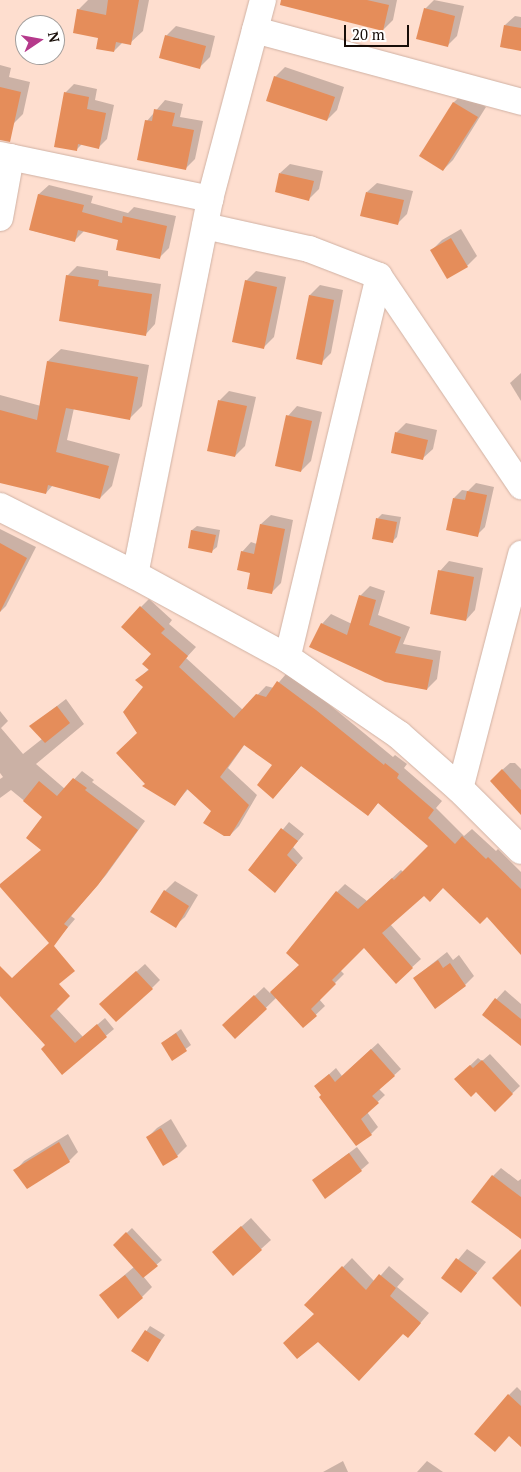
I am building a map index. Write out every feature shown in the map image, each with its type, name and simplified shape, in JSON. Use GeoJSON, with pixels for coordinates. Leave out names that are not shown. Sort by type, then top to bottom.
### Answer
{"type":"FeatureCollection","features":[{"type":"Feature","properties":{"kind":"street"},"geometry":{"type":"LineString","coordinates":[[135,575],[210,199],[263,0]]}},
{"type":"Feature","properties":{"kind":"street"},"geometry":{"type":"LineString","coordinates":[[255,30],[521,102]]}},
{"type":"Feature","properties":{"kind":"street"},"geometry":{"type":"LineString","coordinates":[[0,218],[6,156],[210,199]]}},
{"type":"Feature","properties":{"kind":"street"},"geometry":{"type":"LineString","coordinates":[[205,226],[309,249],[379,276],[521,486]]}},
{"type":"Feature","properties":{"kind":"street"},"geometry":{"type":"LineString","coordinates":[[287,658],[379,276]]}},
{"type":"Feature","properties":{"kind":"street"},"geometry":{"type":"LineString","coordinates":[[0,507],[135,575],[287,658],[399,736],[460,789],[521,850]]}},
{"type":"Feature","properties":{"kind":"street"},"geometry":{"type":"LineString","coordinates":[[460,789],[521,554]]}},
{"type":"Feature","properties":{"kind":"building"},"geometry":{"type":"Polygon","coordinates":[[[108,0],[139,0],[131,45],[116,42],[114,52],[96,49],[98,38],[73,33],[77,9],[106,15],[108,0]]]}},
{"type":"Feature","properties":{"kind":"building"},"geometry":{"type":"Polygon","coordinates":[[[281,0],[367,0],[389,5],[383,31],[280,5],[281,0]]]}},
{"type":"Feature","properties":{"kind":"building"},"geometry":{"type":"Polygon","coordinates":[[[424,8],[455,16],[448,47],[416,39],[424,8]]]}},
{"type":"Feature","properties":{"kind":"building"},"geometry":{"type":"Polygon","coordinates":[[[504,25],[521,28],[521,51],[500,47],[504,25]]]}},
{"type":"Feature","properties":{"kind":"building"},"geometry":{"type":"Polygon","coordinates":[[[165,35],[206,46],[200,69],[159,58],[165,35]]]}},
{"type":"Feature","properties":{"kind":"building"},"geometry":{"type":"Polygon","coordinates":[[[274,76],[335,97],[327,121],[266,101],[274,76]]]}},
{"type":"Feature","properties":{"kind":"building"},"geometry":{"type":"Polygon","coordinates":[[[0,87],[21,92],[10,142],[0,140],[0,87]]]}},
{"type":"Feature","properties":{"kind":"building"},"geometry":{"type":"Polygon","coordinates":[[[64,92],[89,97],[87,109],[106,113],[99,149],[78,144],[77,151],[54,147],[64,92]]]}},
{"type":"Feature","properties":{"kind":"building"},"geometry":{"type":"Polygon","coordinates":[[[453,102],[478,117],[443,171],[419,156],[453,102]]]}},
{"type":"Feature","properties":{"kind":"building"},"geometry":{"type":"Polygon","coordinates":[[[154,109],[175,113],[172,126],[194,130],[186,170],[137,160],[145,120],[152,121],[154,109]]]}},
{"type":"Feature","properties":{"kind":"building"},"geometry":{"type":"Polygon","coordinates":[[[279,173],[314,181],[309,201],[275,192],[279,173]]]}},
{"type":"Feature","properties":{"kind":"building"},"geometry":{"type":"Polygon","coordinates":[[[366,192],[404,200],[398,225],[360,216],[366,192]]]}},
{"type":"Feature","properties":{"kind":"building"},"geometry":{"type":"Polygon","coordinates":[[[38,194],[84,205],[82,212],[122,223],[123,216],[167,226],[160,259],[116,250],[118,240],[78,230],[75,242],[29,230],[38,194]]]}},
{"type":"Feature","properties":{"kind":"building"},"geometry":{"type":"Polygon","coordinates":[[[451,238],[468,267],[447,279],[430,250],[451,238]]]}},
{"type":"Feature","properties":{"kind":"building"},"geometry":{"type":"Polygon","coordinates":[[[66,275],[99,280],[98,286],[152,294],[146,336],[59,321],[66,275]]]}},
{"type":"Feature","properties":{"kind":"building"},"geometry":{"type":"Polygon","coordinates":[[[245,280],[277,287],[264,349],[232,342],[245,280]]]}},
{"type":"Feature","properties":{"kind":"building"},"geometry":{"type":"Polygon","coordinates":[[[309,295],[334,300],[322,365],[296,359],[309,295]]]}},
{"type":"Feature","properties":{"kind":"building"},"geometry":{"type":"Polygon","coordinates":[[[47,361],[138,377],[130,420],[66,408],[56,452],[109,466],[100,499],[48,485],[46,494],[0,483],[0,410],[37,420],[47,361]]]}},
{"type":"Feature","properties":{"kind":"building"},"geometry":{"type":"Polygon","coordinates":[[[218,400],[247,406],[235,457],[207,451],[218,400]]]}},
{"type":"Feature","properties":{"kind":"building"},"geometry":{"type":"Polygon","coordinates":[[[286,415],[312,421],[301,472],[275,466],[286,415]]]}},
{"type":"Feature","properties":{"kind":"building"},"geometry":{"type":"Polygon","coordinates":[[[395,432],[428,440],[423,460],[391,453],[395,432]]]}},
{"type":"Feature","properties":{"kind":"building"},"geometry":{"type":"Polygon","coordinates":[[[467,491],[487,495],[478,537],[446,530],[453,498],[465,500],[467,491]]]}},
{"type":"Feature","properties":{"kind":"building"},"geometry":{"type":"Polygon","coordinates":[[[376,518],[397,522],[393,543],[372,539],[376,518]]]}},
{"type":"Feature","properties":{"kind":"building"},"geometry":{"type":"Polygon","coordinates":[[[260,524],[285,529],[272,594],[247,589],[250,573],[237,570],[241,551],[254,554],[260,524]]]}},
{"type":"Feature","properties":{"kind":"building"},"geometry":{"type":"Polygon","coordinates":[[[191,530],[216,535],[212,553],[188,548],[191,530]]]}},
{"type":"Feature","properties":{"kind":"building"},"geometry":{"type":"Polygon","coordinates":[[[0,543],[27,558],[0,612],[0,543]]]}},
{"type":"Feature","properties":{"kind":"building"},"geometry":{"type":"Polygon","coordinates":[[[438,570],[474,577],[466,621],[430,614],[438,570]]]}},
{"type":"Feature","properties":{"kind":"building"},"geometry":{"type":"Polygon","coordinates":[[[359,595],[376,600],[369,625],[401,637],[395,653],[433,660],[427,690],[385,682],[309,647],[321,623],[347,635],[359,595]]]}},
{"type":"Feature","properties":{"kind":"building"},"geometry":{"type":"Polygon","coordinates":[[[140,606],[165,629],[161,633],[188,656],[179,667],[234,718],[256,694],[266,697],[277,681],[384,765],[385,763],[399,774],[397,778],[434,810],[428,818],[455,844],[462,836],[486,859],[488,857],[521,889],[521,955],[487,917],[480,924],[443,888],[430,902],[424,896],[382,933],[413,968],[396,984],[364,948],[332,980],[336,984],[311,1009],[317,1016],[303,1028],[270,992],[299,965],[286,953],[336,891],[358,909],[392,878],[394,880],[428,846],[378,803],[368,816],[301,766],[273,799],[257,785],[272,765],[244,745],[220,777],[249,805],[230,836],[224,836],[203,823],[211,811],[187,789],[175,806],[142,786],[145,784],[116,753],[137,733],[123,712],[143,687],[135,680],[149,670],[142,664],[151,654],[121,627],[140,606]]]}},
{"type":"Feature","properties":{"kind":"building"},"geometry":{"type":"Polygon","coordinates":[[[57,706],[70,723],[45,743],[29,726],[57,706]]]}},
{"type":"Feature","properties":{"kind":"building"},"geometry":{"type":"Polygon","coordinates":[[[502,769],[521,790],[521,815],[490,781],[502,769]]]}},
{"type":"Feature","properties":{"kind":"building"},"geometry":{"type":"Polygon","coordinates":[[[73,778],[87,788],[85,790],[138,830],[98,885],[64,924],[68,927],[54,946],[75,971],[59,984],[70,996],[50,1016],[75,1043],[97,1024],[107,1037],[62,1075],[41,1049],[45,1045],[0,996],[0,966],[12,978],[49,943],[0,887],[0,884],[41,850],[26,838],[42,817],[23,801],[39,781],[57,796],[73,778]]]}},
{"type":"Feature","properties":{"kind":"building"},"geometry":{"type":"Polygon","coordinates":[[[281,828],[298,841],[287,855],[297,865],[275,893],[248,870],[281,828]]]}},
{"type":"Feature","properties":{"kind":"building"},"geometry":{"type":"Polygon","coordinates":[[[164,890],[189,906],[176,928],[150,912],[164,890]]]}},
{"type":"Feature","properties":{"kind":"building"},"geometry":{"type":"Polygon","coordinates":[[[438,960],[443,968],[450,963],[466,986],[435,1009],[413,978],[438,960]]]}},
{"type":"Feature","properties":{"kind":"building"},"geometry":{"type":"Polygon","coordinates":[[[136,971],[153,989],[116,1022],[99,1004],[136,971]]]}},
{"type":"Feature","properties":{"kind":"building"},"geometry":{"type":"Polygon","coordinates":[[[254,995],[267,1009],[235,1039],[222,1025],[254,995]]]}},
{"type":"Feature","properties":{"kind":"building"},"geometry":{"type":"Polygon","coordinates":[[[495,998],[521,1019],[521,1046],[482,1015],[495,998]]]}},
{"type":"Feature","properties":{"kind":"building"},"geometry":{"type":"Polygon","coordinates":[[[176,1033],[187,1051],[172,1061],[161,1043],[176,1033]]]}},
{"type":"Feature","properties":{"kind":"building"},"geometry":{"type":"Polygon","coordinates":[[[371,1049],[395,1076],[372,1096],[379,1103],[361,1119],[372,1135],[356,1146],[319,1097],[321,1095],[314,1086],[329,1074],[335,1082],[371,1049]]]}},
{"type":"Feature","properties":{"kind":"building"},"geometry":{"type":"Polygon","coordinates":[[[482,1060],[513,1094],[495,1112],[476,1092],[471,1097],[454,1079],[470,1065],[473,1068],[482,1060]]]}},
{"type":"Feature","properties":{"kind":"building"},"geometry":{"type":"Polygon","coordinates":[[[161,1128],[178,1157],[163,1166],[146,1137],[161,1128]]]}},
{"type":"Feature","properties":{"kind":"building"},"geometry":{"type":"Polygon","coordinates":[[[59,1142],[70,1162],[27,1189],[13,1170],[59,1142]]]}},
{"type":"Feature","properties":{"kind":"building"},"geometry":{"type":"Polygon","coordinates":[[[349,1153],[362,1171],[325,1199],[312,1180],[349,1153]]]}},
{"type":"Feature","properties":{"kind":"building"},"geometry":{"type":"Polygon","coordinates":[[[492,1175],[521,1197],[521,1239],[471,1202],[492,1175]]]}},
{"type":"Feature","properties":{"kind":"building"},"geometry":{"type":"Polygon","coordinates":[[[241,1226],[262,1250],[233,1276],[212,1252],[241,1226]]]}},
{"type":"Feature","properties":{"kind":"building"},"geometry":{"type":"Polygon","coordinates":[[[126,1232],[158,1266],[143,1278],[113,1245],[126,1232]]]}},
{"type":"Feature","properties":{"kind":"building"},"geometry":{"type":"Polygon","coordinates":[[[521,1249],[521,1307],[492,1278],[521,1249]]]}},
{"type":"Feature","properties":{"kind":"building"},"geometry":{"type":"Polygon","coordinates":[[[456,1258],[477,1273],[461,1293],[441,1278],[456,1258]]]}},
{"type":"Feature","properties":{"kind":"building"},"geometry":{"type":"Polygon","coordinates":[[[342,1266],[366,1290],[379,1274],[396,1288],[390,1296],[421,1323],[408,1338],[403,1334],[359,1381],[318,1342],[297,1359],[283,1343],[314,1314],[304,1305],[342,1266]]]}},
{"type":"Feature","properties":{"kind":"building"},"geometry":{"type":"Polygon","coordinates":[[[125,1275],[143,1298],[118,1319],[99,1295],[125,1275]]]}},
{"type":"Feature","properties":{"kind":"building"},"geometry":{"type":"Polygon","coordinates":[[[145,1330],[161,1340],[148,1362],[131,1351],[145,1330]]]}},
{"type":"Feature","properties":{"kind":"building"},"geometry":{"type":"Polygon","coordinates":[[[508,1394],[521,1406],[521,1447],[509,1436],[495,1452],[474,1434],[508,1394]]]}}]}
